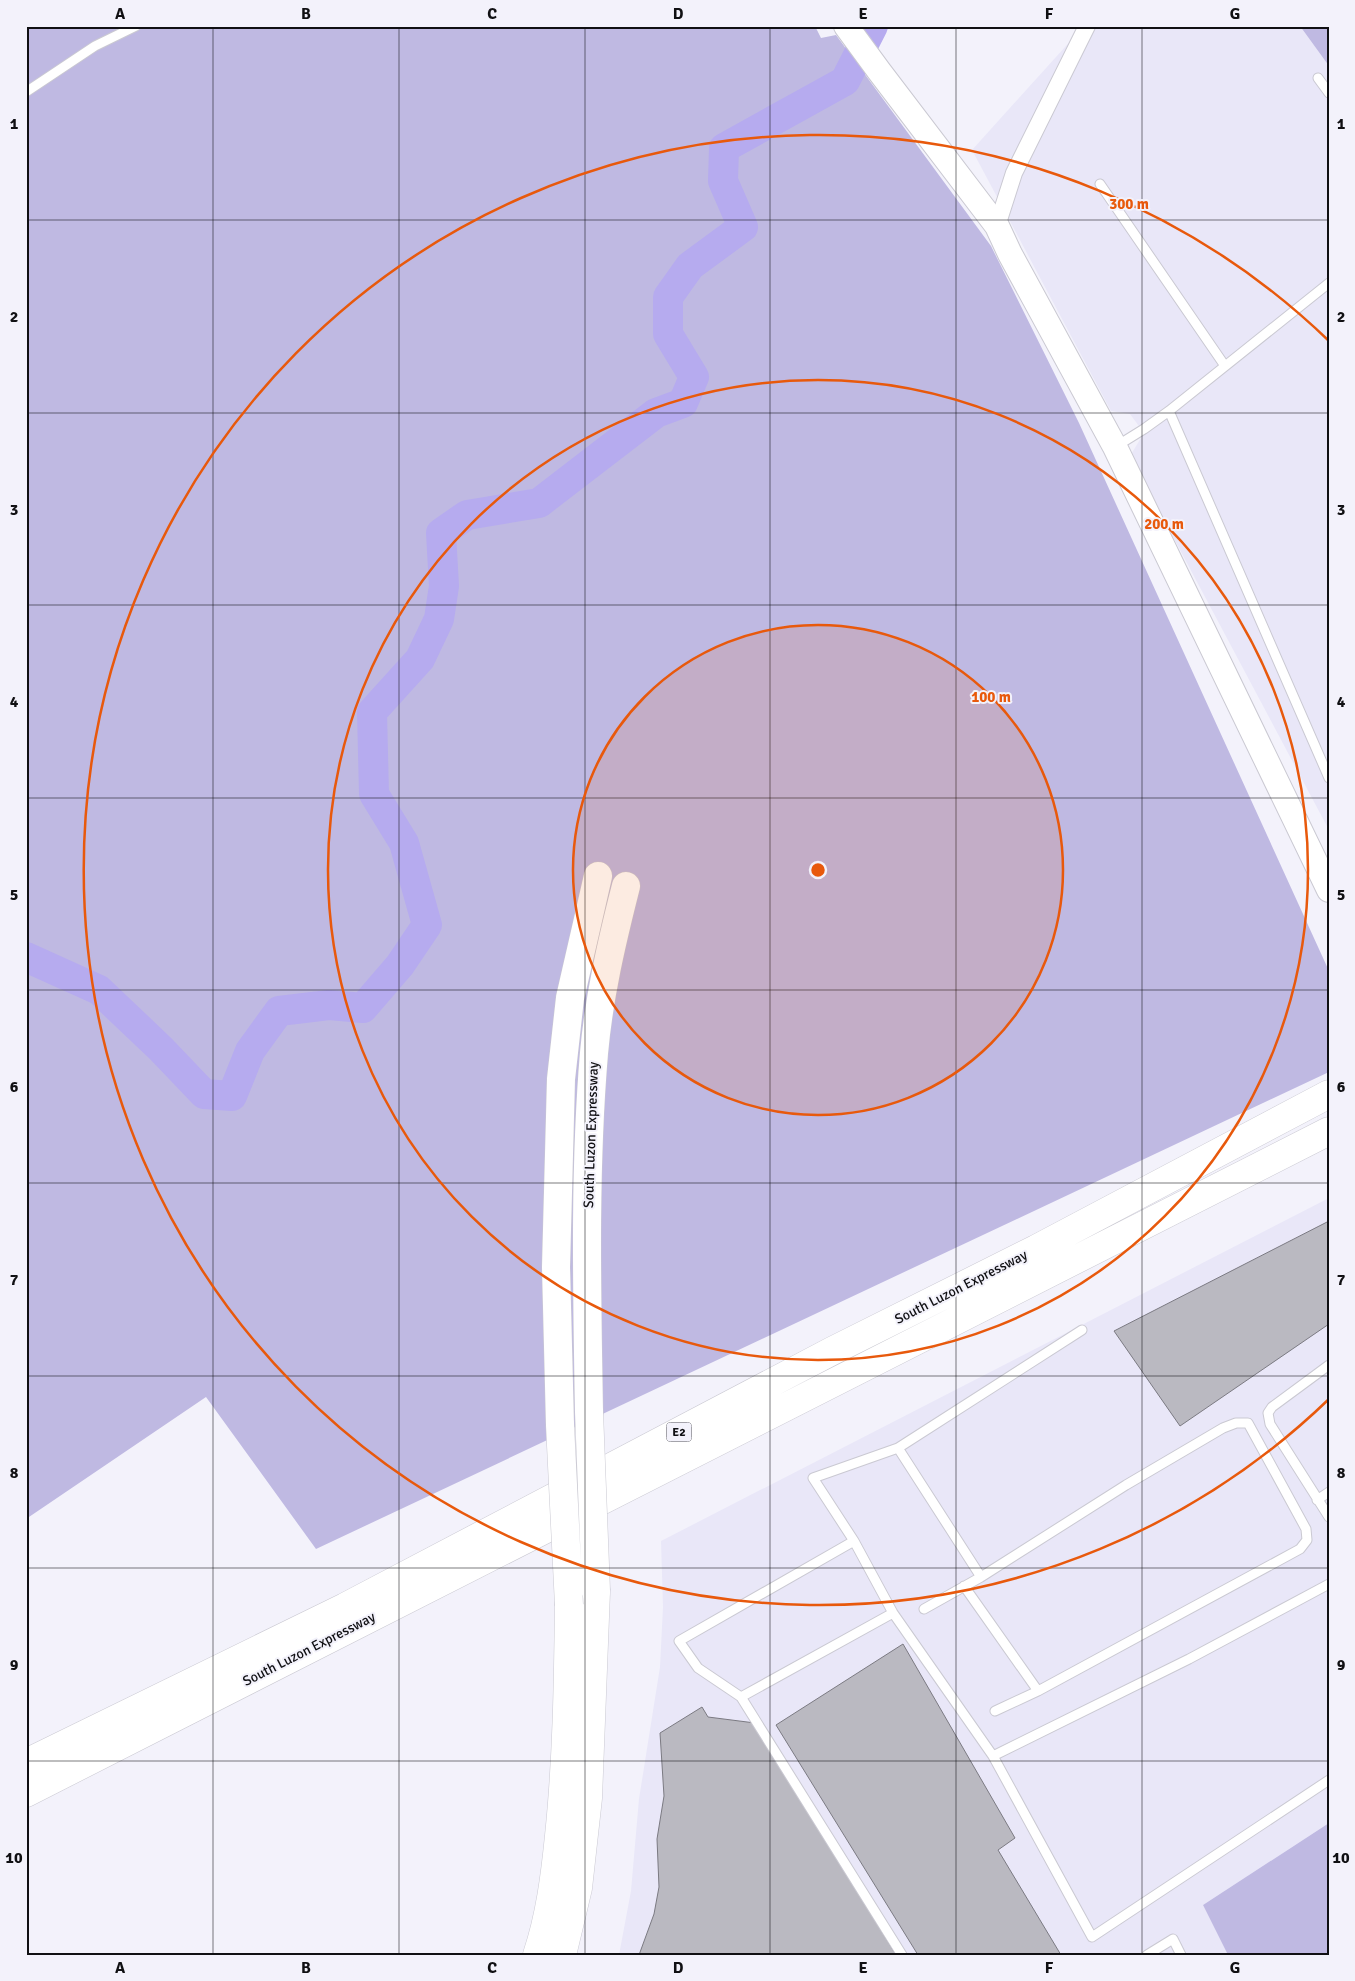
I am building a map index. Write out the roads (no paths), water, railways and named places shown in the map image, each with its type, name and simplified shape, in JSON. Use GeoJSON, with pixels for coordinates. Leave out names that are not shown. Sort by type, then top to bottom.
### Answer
{"type":"FeatureCollection","features":[{"type":"Feature","properties":{"kind":"highway"},"geometry":{"type":"LineString","coordinates":[[538,1955],[554,1880],[563,1800],[568,1692],[569,1605],[560,1425],[556,1267],[561,1078],[570,998],[598,876]]}},
{"type":"Feature","properties":{"kind":"highway","name":"South Luzon Expressway"},"geometry":{"type":"LineString","coordinates":[[562,1955],[578,1888],[588,1798],[596,1591],[588,1412],[588,1159],[594,1052],[602,989],[626,886]]}},
{"type":"Feature","properties":{"kind":"highway","name":"South Luzon Expressway"},"geometry":{"type":"LineString","coordinates":[[26,1763],[345,1607],[832,1351],[1036,1249],[1329,1094]]}},
{"type":"Feature","properties":{"kind":"highway","name":"South Luzon Expressway"},"geometry":{"type":"LineString","coordinates":[[26,1793],[1329,1131]]}},
{"type":"Feature","properties":{"kind":"street"},"geometry":{"type":"LineString","coordinates":[[998,226],[1014,173],[1087,26]]}},
{"type":"Feature","properties":{"kind":"street"},"geometry":{"type":"LineString","coordinates":[[849,31],[998,226],[1010,254],[1115,447],[1327,883]]}},
{"type":"Feature","properties":{"kind":"lane"},"geometry":{"type":"LineString","coordinates":[[26,92],[95,46],[136,26]]}},
{"type":"Feature","properties":{"kind":"lane"},"geometry":{"type":"LineString","coordinates":[[1318,78],[1329,93]]}},
{"type":"Feature","properties":{"kind":"lane"},"geometry":{"type":"LineString","coordinates":[[1100,184],[1225,366]]}},
{"type":"Feature","properties":{"kind":"lane"},"geometry":{"type":"LineString","coordinates":[[1115,447],[1169,411],[1329,282]]}},
{"type":"Feature","properties":{"kind":"lane"},"geometry":{"type":"LineString","coordinates":[[1169,411],[1329,778]]}},
{"type":"Feature","properties":{"kind":"lane"},"geometry":{"type":"LineString","coordinates":[[1082,1330],[898,1448],[813,1478],[854,1541],[893,1613],[993,1756],[1092,1938],[1329,1780]]}},
{"type":"Feature","properties":{"kind":"lane"},"geometry":{"type":"LineString","coordinates":[[1329,1365],[1272,1407],[1268,1413],[1270,1424],[1329,1517]]}},
{"type":"Feature","properties":{"kind":"lane"},"geometry":{"type":"LineString","coordinates":[[924,1609],[981,1577],[1126,1485],[1223,1428],[1236,1423],[1248,1423],[1306,1529],[1307,1540],[1300,1549],[1038,1690],[995,1711]]}},
{"type":"Feature","properties":{"kind":"lane"},"geometry":{"type":"LineString","coordinates":[[898,1448],[981,1577]]}},
{"type":"Feature","properties":{"kind":"lane"},"geometry":{"type":"LineString","coordinates":[[1317,1500],[1329,1492]]}},
{"type":"Feature","properties":{"kind":"lane"},"geometry":{"type":"LineString","coordinates":[[854,1541],[679,1641],[698,1668],[741,1697],[902,1955]]}},
{"type":"Feature","properties":{"kind":"lane"},"geometry":{"type":"LineString","coordinates":[[993,1756],[1188,1658],[1329,1584]]}},
{"type":"Feature","properties":{"kind":"lane"},"geometry":{"type":"LineString","coordinates":[[964,1586],[1038,1690]]}},
{"type":"Feature","properties":{"kind":"lane"},"geometry":{"type":"LineString","coordinates":[[741,1697],[893,1613]]}},
{"type":"Feature","properties":{"kind":"lane"},"geometry":{"type":"LineString","coordinates":[[1147,1955],[1173,1939],[1181,1955]]}},
{"type":"Feature","properties":{"kind":"waterway"},"geometry":{"type":"LineString","coordinates":[[26,957],[99,990],[161,1049],[204,1094],[232,1096],[250,1051],[279,1011],[329,1005],[363,1008],[400,965],[427,925],[404,843],[374,794],[372,712],[420,659],[439,619],[444,586],[441,533],[467,515],[539,503],[656,413],[683,403],[694,377],[668,334],[668,297],[690,266],[743,227],[723,181],[724,148],[845,81],[873,26]]}}]}
